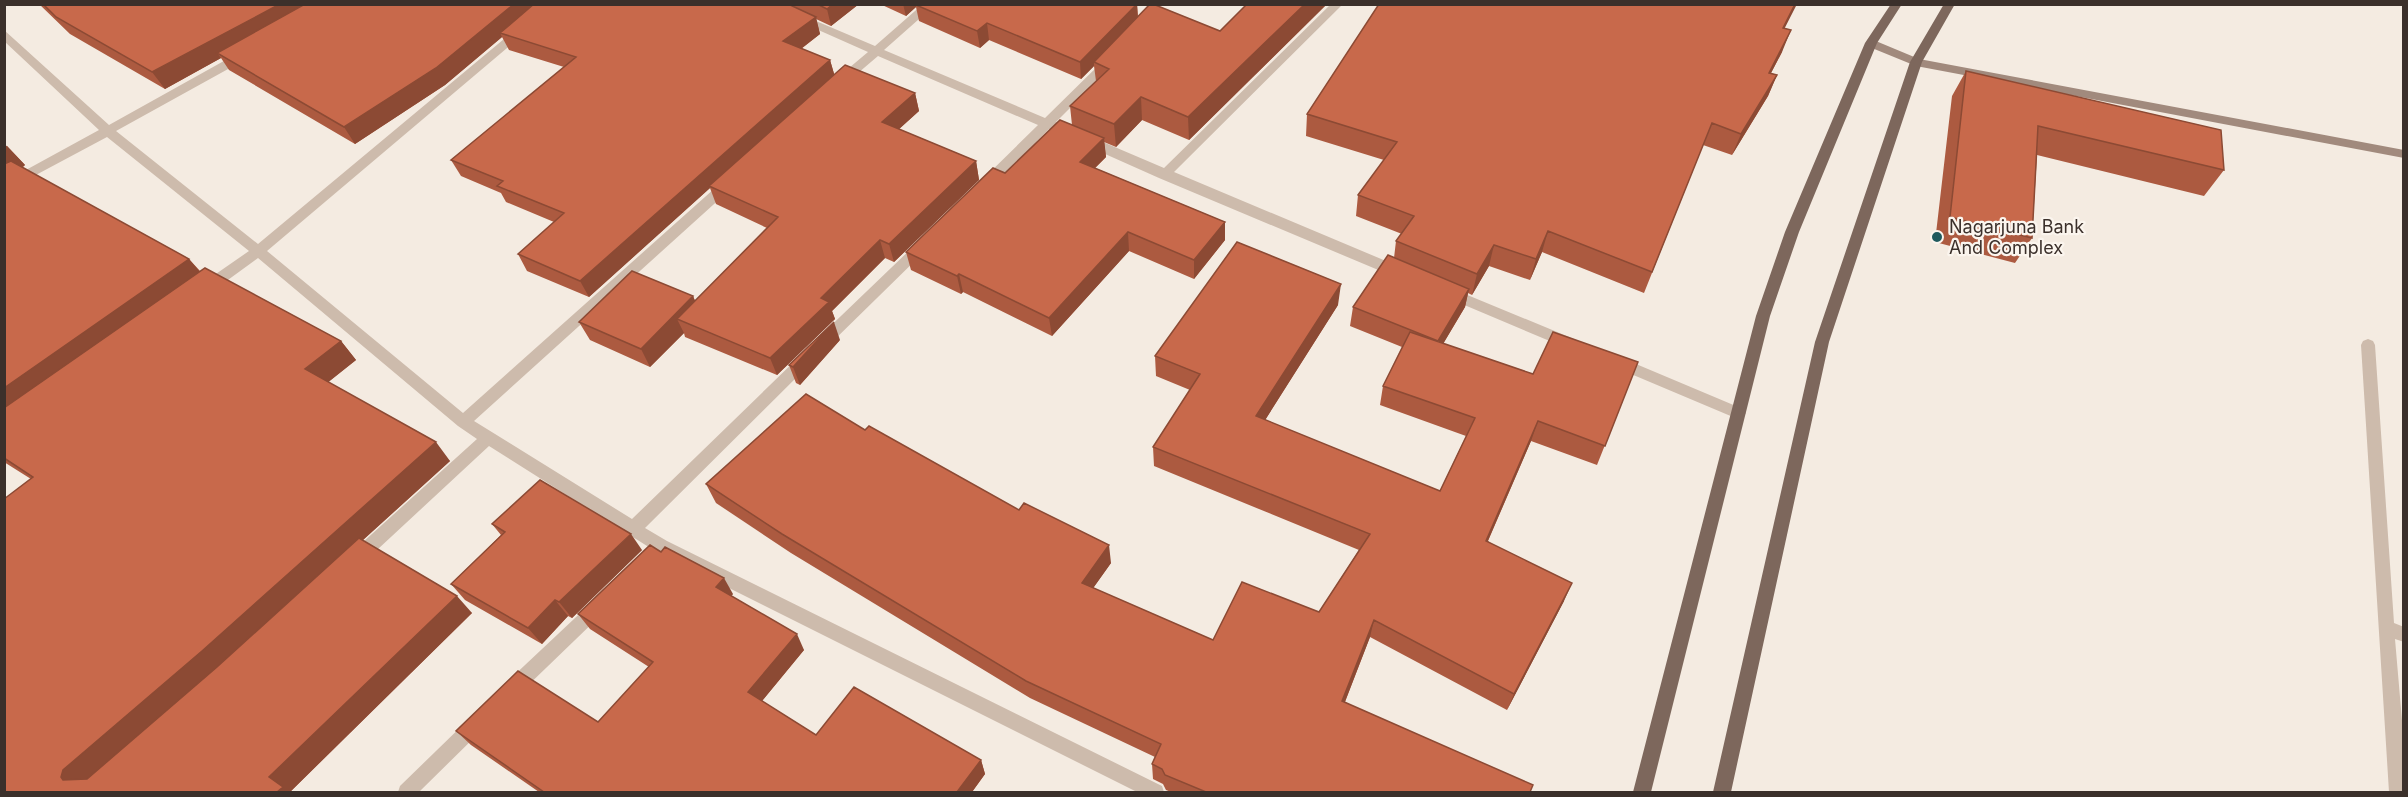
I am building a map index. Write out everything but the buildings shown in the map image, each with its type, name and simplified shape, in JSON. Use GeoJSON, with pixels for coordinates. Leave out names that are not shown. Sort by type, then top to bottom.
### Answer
{"type":"FeatureCollection","features":[{"type":"Feature","properties":{"kind":"main road"},"geometry":{"type":"LineString","coordinates":[[1642,792],[1763,316],[1792,232],[1871,43],[1898,4]]}},
{"type":"Feature","properties":{"kind":"main road"},"geometry":{"type":"LineString","coordinates":[[1722,792],[1822,342],[1916,62],[1950,4]]}},
{"type":"Feature","properties":{"kind":"street"},"geometry":{"type":"LineString","coordinates":[[192,298],[258,251],[554,4]]}},
{"type":"Feature","properties":{"kind":"street"},"geometry":{"type":"LineString","coordinates":[[765,4],[1414,279]]}},
{"type":"Feature","properties":{"kind":"street"},"geometry":{"type":"LineString","coordinates":[[830,91],[931,4]]}},
{"type":"Feature","properties":{"kind":"street"},"geometry":{"type":"LineString","coordinates":[[1164,175],[1338,4]]}},
{"type":"Feature","properties":{"kind":"street"},"geometry":{"type":"LineString","coordinates":[[8,43],[108,131],[258,251],[463,422],[661,546],[1155,792]]}},
{"type":"Feature","properties":{"kind":"street"},"geometry":{"type":"LineString","coordinates":[[1871,43],[1916,62],[2403,154]]}},
{"type":"Feature","properties":{"kind":"street"},"geometry":{"type":"LineString","coordinates":[[4,188],[253,51]]}},
{"type":"Feature","properties":{"kind":"street"},"geometry":{"type":"LineString","coordinates":[[978,192],[1118,53]]}},
{"type":"Feature","properties":{"kind":"street"},"geometry":{"type":"LineString","coordinates":[[463,422],[742,171]]}},
{"type":"Feature","properties":{"kind":"street"},"geometry":{"type":"LineString","coordinates":[[634,528],[936,233]]}},
{"type":"Feature","properties":{"kind":"street"},"geometry":{"type":"LineString","coordinates":[[1436,288],[1578,346]]}},
{"type":"Feature","properties":{"kind":"street"},"geometry":{"type":"LineString","coordinates":[[2368,345],[2398,792]]}},
{"type":"Feature","properties":{"kind":"street"},"geometry":{"type":"LineString","coordinates":[[1599,355],[1738,413]]}},
{"type":"Feature","properties":{"kind":"street"},"geometry":{"type":"LineString","coordinates":[[342,572],[488,438]]}},
{"type":"Feature","properties":{"kind":"street"},"geometry":{"type":"LineString","coordinates":[[645,562],[661,546]]}},
{"type":"Feature","properties":{"kind":"street"},"geometry":{"type":"LineString","coordinates":[[407,792],[611,594]]}},
{"type":"Feature","properties":{"kind":"street"},"geometry":{"type":"LineString","coordinates":[[2386,628],[2403,635]]}},
{"type":"Feature","properties":{"kind":"place","name":"Nagarjuna Bank And Complex"},"geometry":{"type":"Point","coordinates":[1937,237]}}]}
